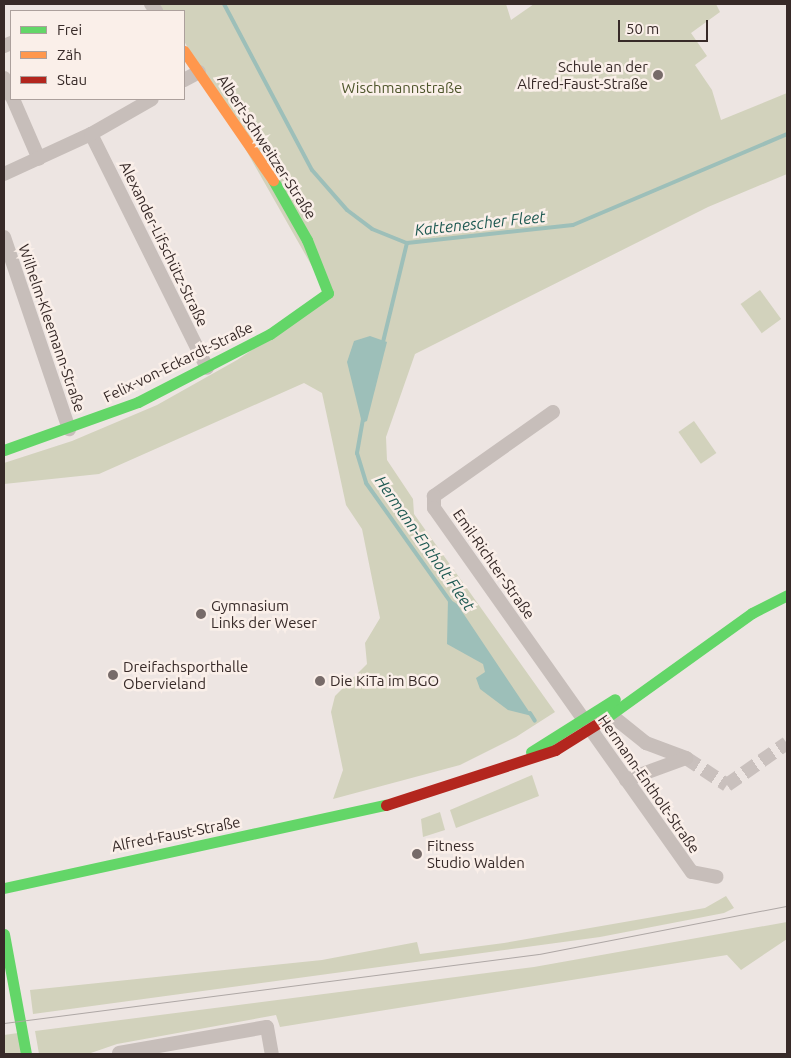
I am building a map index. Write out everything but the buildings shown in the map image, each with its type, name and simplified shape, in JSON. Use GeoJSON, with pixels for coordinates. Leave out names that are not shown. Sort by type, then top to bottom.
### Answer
{"type":"FeatureCollection","features":[{"type":"Feature","properties":{"kind":"street","name":"Albert-Schweitzer-Straße"},"geometry":{"type":"LineString","coordinates":[[185,51],[276,185],[306,240],[328,293]]}},
{"type":"Feature","properties":{"kind":"street"},"geometry":{"type":"LineString","coordinates":[[185,79],[199,72]]}},
{"type":"Feature","properties":{"kind":"street"},"geometry":{"type":"LineString","coordinates":[[4,78],[10,92]]}},
{"type":"Feature","properties":{"kind":"street"},"geometry":{"type":"LineString","coordinates":[[13,100],[39,160]]}},
{"type":"Feature","properties":{"kind":"street"},"geometry":{"type":"LineString","coordinates":[[4,174],[39,160],[91,134],[150,100]]}},
{"type":"Feature","properties":{"kind":"street","name":"Alexander-Lifschütz-Straße"},"geometry":{"type":"LineString","coordinates":[[91,134],[207,368]]}},
{"type":"Feature","properties":{"kind":"street","name":"Wilhelm-Kleemann-Straße"},"geometry":{"type":"LineString","coordinates":[[4,237],[69,429]]}},
{"type":"Feature","properties":{"kind":"street","name":"Felix-von-Eckardt-Straße"},"geometry":{"type":"LineString","coordinates":[[4,450],[69,429],[207,368],[270,334],[328,293]]}},
{"type":"Feature","properties":{"kind":"street","name":"Emil-Richter-Straße"},"geometry":{"type":"LineString","coordinates":[[552,412],[434,496],[434,508],[586,724]]}},
{"type":"Feature","properties":{"kind":"street","name":"Alfred-Faust-Straße"},"geometry":{"type":"LineString","coordinates":[[752,613],[764,597],[787,580]]}},
{"type":"Feature","properties":{"kind":"street","name":"Alfred-Faust-Straße"},"geometry":{"type":"LineString","coordinates":[[4,888],[49,875],[308,823],[328,824],[371,815],[398,802],[528,756],[586,724],[752,613],[787,595]]}},
{"type":"Feature","properties":{"kind":"street","name":"Alfred-Faust-Straße"},"geometry":{"type":"LineString","coordinates":[[586,724],[611,715],[638,691]]}},
{"type":"Feature","properties":{"kind":"street"},"geometry":{"type":"LineString","coordinates":[[611,715],[646,743],[686,758],[626,780]]}},
{"type":"Feature","properties":{"kind":"street","name":"Hermann-Entholt-Straße"},"geometry":{"type":"LineString","coordinates":[[586,724],[692,872],[717,877]]}},
{"type":"Feature","properties":{"kind":"street","name":"Alfred-Faust-Straße"},"geometry":{"type":"LineString","coordinates":[[4,876],[49,875]]}},
{"type":"Feature","properties":{"kind":"street"},"geometry":{"type":"LineString","coordinates":[[4,934],[26,1054]]}},
{"type":"Feature","properties":{"kind":"street"},"geometry":{"type":"LineString","coordinates":[[119,1053],[267,1027],[272,1054]]}},
{"type":"Feature","properties":{"kind":"green space","name":"Wischmannstraße"},"geometry":{"type":"Polygon","coordinates":[[[158,4],[506,4],[511,20],[534,4],[716,4],[720,12],[691,33],[707,56],[695,65],[712,90],[721,120],[787,93],[787,174],[708,207],[415,354],[386,437],[387,460],[413,499],[414,514],[555,712],[516,737],[460,765],[333,799],[343,770],[331,712],[335,696],[367,664],[365,643],[380,618],[362,529],[346,505],[322,393],[304,383],[99,474],[4,484],[4,463],[72,441],[157,405],[237,360],[330,298],[185,43],[185,10],[162,10],[158,4]]]}},
{"type":"Feature","properties":{"kind":"green space"},"geometry":{"type":"Polygon","coordinates":[[[760,290],[781,319],[762,333],[741,304],[760,290]]]}},
{"type":"Feature","properties":{"kind":"green space"},"geometry":{"type":"Polygon","coordinates":[[[694,421],[716,453],[701,464],[678,432],[694,421]]]}},
{"type":"Feature","properties":{"kind":"green space"},"geometry":{"type":"Polygon","coordinates":[[[532,775],[539,796],[456,828],[450,810],[532,775]]]}},
{"type":"Feature","properties":{"kind":"green space"},"geometry":{"type":"Polygon","coordinates":[[[440,812],[445,830],[423,837],[421,819],[440,812]]]}},
{"type":"Feature","properties":{"kind":"green space"},"geometry":{"type":"Polygon","coordinates":[[[726,896],[734,908],[724,913],[600,937],[33,1014],[30,990],[322,960],[417,942],[420,954],[504,943],[705,908],[726,896]]]}},
{"type":"Feature","properties":{"kind":"green space"},"geometry":{"type":"Polygon","coordinates":[[[787,922],[787,939],[741,970],[727,955],[280,1027],[276,1015],[117,1044],[88,1054],[39,1054],[35,1031],[534,967],[787,922]]]}},
{"type":"Feature","properties":{"kind":"green space"},"geometry":{"type":"Polygon","coordinates":[[[18,1033],[22,1054],[4,1054],[4,1035],[18,1033]]]}},
{"type":"Feature","properties":{"kind":"water"},"geometry":{"type":"Polygon","coordinates":[[[370,336],[387,342],[367,421],[362,423],[347,362],[354,341],[370,336]]]}},
{"type":"Feature","properties":{"kind":"water"},"geometry":{"type":"Polygon","coordinates":[[[448,598],[457,604],[532,716],[508,710],[480,689],[476,678],[485,672],[483,664],[447,644],[448,598]]]}},
{"type":"Feature","properties":{"kind":"waterway","name":"Kattenescher Fleet"},"geometry":{"type":"LineString","coordinates":[[224,4],[312,170],[347,210],[372,229],[407,243],[573,225],[787,134]]}},
{"type":"Feature","properties":{"kind":"waterway","name":"Hermann-Entholt Fleet"},"geometry":{"type":"LineString","coordinates":[[383,342],[407,243]]}},
{"type":"Feature","properties":{"kind":"waterway","name":"Hermann-Entholt Fleet"},"geometry":{"type":"LineString","coordinates":[[363,419],[357,453],[366,483],[450,601]]}},
{"type":"Feature","properties":{"kind":"waterway","name":"Hermann-Entholt Fleet"},"geometry":{"type":"LineString","coordinates":[[530,713],[535,721]]}},
{"type":"Feature","properties":{"kind":"tunnel"},"geometry":{"type":"LineString","coordinates":[[686,758],[727,785],[787,743]]}},
{"type":"Feature","properties":{"kind":"tram line"},"geometry":{"type":"LineString","coordinates":[[4,1023],[539,954],[787,906]]}},
{"type":"Feature","properties":{"kind":"traffic: fast"},"geometry":{"type":"LineString","coordinates":[[4,450],[138,402],[270,334],[328,293],[307,240],[273,180]]}},
{"type":"Feature","properties":{"kind":"traffic: fast"},"geometry":{"type":"LineString","coordinates":[[603,720],[752,613],[787,595]]}},
{"type":"Feature","properties":{"kind":"traffic: fast"},"geometry":{"type":"LineString","coordinates":[[531,752],[615,699]]}},
{"type":"Feature","properties":{"kind":"traffic: fast"},"geometry":{"type":"LineString","coordinates":[[4,888],[386,805]]}},
{"type":"Feature","properties":{"kind":"traffic: fast"},"geometry":{"type":"LineString","coordinates":[[4,934],[26,1054]]}},
{"type":"Feature","properties":{"kind":"traffic: slow"},"geometry":{"type":"LineString","coordinates":[[185,52],[273,180]]}},
{"type":"Feature","properties":{"kind":"traffic: jam"},"geometry":{"type":"LineString","coordinates":[[386,805],[555,750],[603,720]]}},
{"type":"Feature","properties":{"kind":"place","name":"Schule an der Alfred-Faust-Straße"},"geometry":{"type":"Point","coordinates":[658,75]}},
{"type":"Feature","properties":{"kind":"place","name":"Gymnasium Links der Weser"},"geometry":{"type":"Point","coordinates":[201,614]}},
{"type":"Feature","properties":{"kind":"place","name":"Dreifachsporthalle Obervieland"},"geometry":{"type":"Point","coordinates":[113,675]}},
{"type":"Feature","properties":{"kind":"place","name":"Die KiTa im BGO"},"geometry":{"type":"Point","coordinates":[320,681]}},
{"type":"Feature","properties":{"kind":"place","name":"Fitness Studio Walden"},"geometry":{"type":"Point","coordinates":[417,854]}}]}
